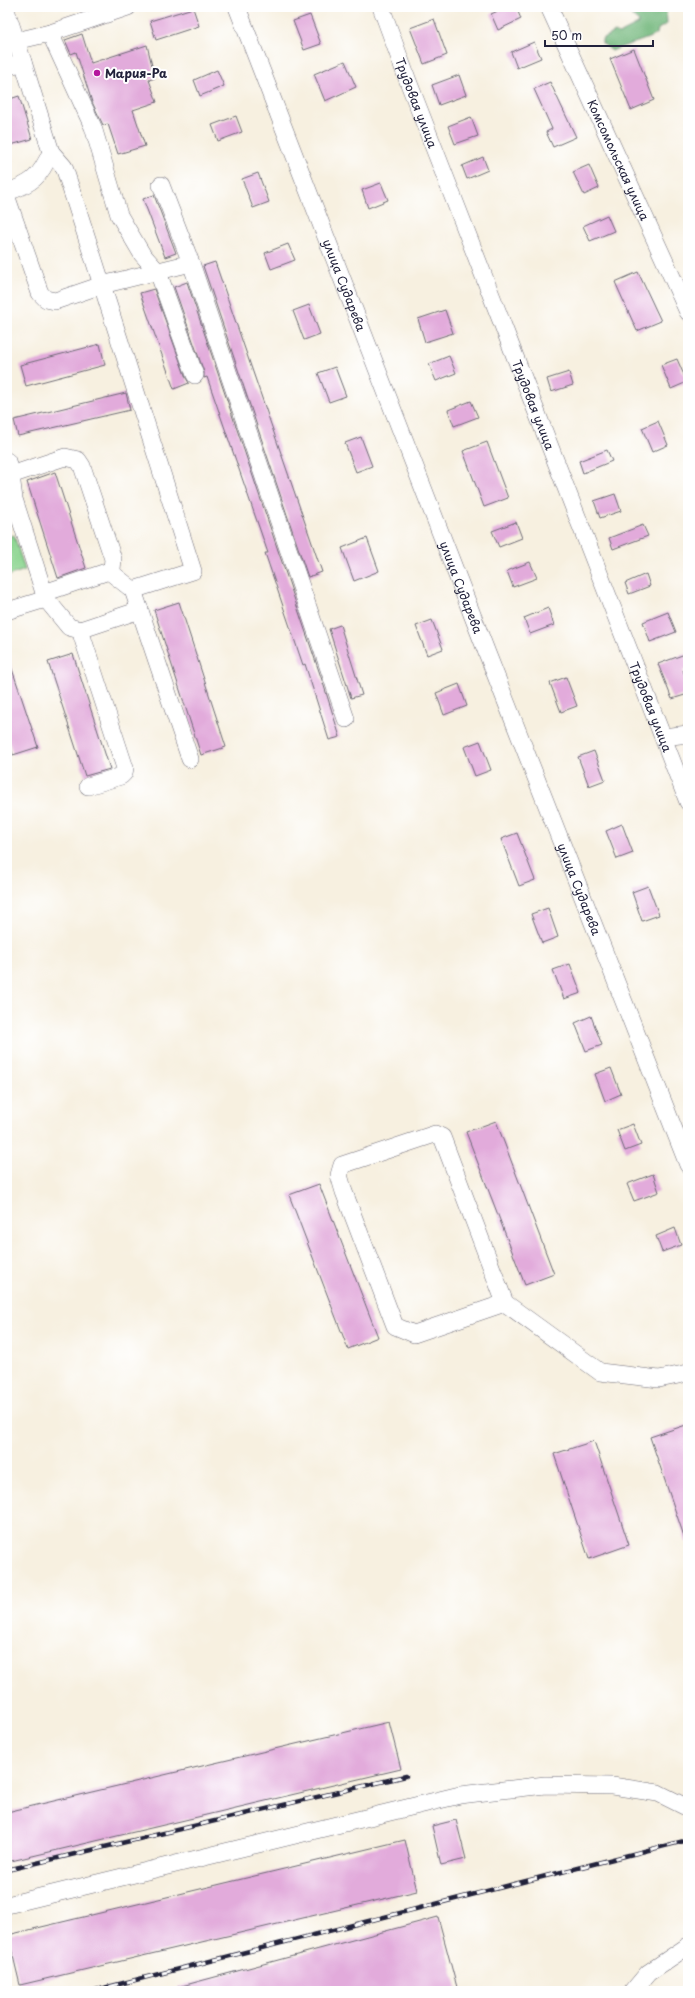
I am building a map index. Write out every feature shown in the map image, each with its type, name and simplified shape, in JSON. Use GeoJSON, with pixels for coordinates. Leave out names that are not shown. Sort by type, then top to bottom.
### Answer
{"type":"FeatureCollection","features":[{"type":"Feature","properties":{"kind":"street"},"geometry":{"type":"LineString","coordinates":[[16,41],[50,33],[98,12],[128,7]]}},
{"type":"Feature","properties":{"kind":"street","name":"улица Сударева"},"geometry":{"type":"LineString","coordinates":[[237,7],[478,631],[688,1165]]}},
{"type":"Feature","properties":{"kind":"street","name":"Трудовая улица"},"geometry":{"type":"LineString","coordinates":[[381,7],[425,126],[688,802]]}},
{"type":"Feature","properties":{"kind":"street","name":"Комсомольская улица"},"geometry":{"type":"LineString","coordinates":[[549,7],[688,312]]}},
{"type":"Feature","properties":{"kind":"street"},"geometry":{"type":"LineString","coordinates":[[7,13],[16,41],[15,65],[51,152],[64,167],[193,571],[133,590]]}},
{"type":"Feature","properties":{"kind":"street"},"geometry":{"type":"LineString","coordinates":[[50,33],[93,127],[119,216],[142,254],[158,272],[195,375]]}},
{"type":"Feature","properties":{"kind":"street"},"geometry":{"type":"LineString","coordinates":[[7,192],[28,185],[43,170],[51,152]]}},
{"type":"Feature","properties":{"kind":"street"},"geometry":{"type":"LineString","coordinates":[[161,185],[191,263],[346,719]]}},
{"type":"Feature","properties":{"kind":"street"},"geometry":{"type":"LineString","coordinates":[[7,198],[40,293],[46,299],[55,301],[102,285],[191,263]]}},
{"type":"Feature","properties":{"kind":"street"},"geometry":{"type":"LineString","coordinates":[[7,611],[45,596],[108,571],[112,569],[113,559],[82,466],[78,460],[65,457],[9,468],[11,500],[45,596],[69,627],[80,630],[140,610]]}},
{"type":"Feature","properties":{"kind":"street"},"geometry":{"type":"LineString","coordinates":[[108,571],[133,590],[190,759]]}},
{"type":"Feature","properties":{"kind":"street"},"geometry":{"type":"LineString","coordinates":[[80,630],[125,768],[124,773],[120,776],[88,786]]}},
{"type":"Feature","properties":{"kind":"street"},"geometry":{"type":"LineString","coordinates":[[663,737],[688,734]]}},
{"type":"Feature","properties":{"kind":"street"},"geometry":{"type":"LineString","coordinates":[[505,1303],[414,1334],[395,1326],[344,1192],[339,1175],[342,1165],[436,1134],[442,1137],[505,1303],[600,1372],[659,1380],[688,1373]]}},
{"type":"Feature","properties":{"kind":"street"},"geometry":{"type":"LineString","coordinates":[[7,1905],[460,1795],[544,1784],[612,1786],[658,1793],[688,1808]]}},
{"type":"Feature","properties":{"kind":"street"},"geometry":{"type":"LineString","coordinates":[[633,1991],[648,1973],[688,1946]]}},
{"type":"Feature","properties":{"kind":"green space"},"geometry":{"type":"Polygon","coordinates":[[[632,7],[666,7],[667,24],[658,29],[657,34],[612,51],[602,43],[602,39],[615,32],[619,34],[638,24],[639,22],[632,16],[632,7]]]}},
{"type":"Feature","properties":{"kind":"green space"},"geometry":{"type":"Polygon","coordinates":[[[14,535],[25,570],[7,576],[7,537],[14,535]]]}},
{"type":"Feature","properties":{"kind":"building"},"geometry":{"type":"Polygon","coordinates":[[[507,7],[516,7],[521,19],[498,30],[491,14],[507,7]]]}},
{"type":"Feature","properties":{"kind":"building"},"geometry":{"type":"Polygon","coordinates":[[[193,8],[199,26],[156,40],[150,21],[193,8]]]}},
{"type":"Feature","properties":{"kind":"building"},"geometry":{"type":"Polygon","coordinates":[[[310,15],[321,44],[304,50],[293,21],[310,15]]]}},
{"type":"Feature","properties":{"kind":"building"},"geometry":{"type":"Polygon","coordinates":[[[434,19],[447,55],[424,64],[410,28],[434,19]]]}},
{"type":"Feature","properties":{"kind":"building"},"geometry":{"type":"Polygon","coordinates":[[[82,34],[91,63],[147,45],[155,78],[149,80],[157,102],[133,110],[145,146],[118,154],[108,124],[103,125],[92,102],[76,52],[71,54],[65,40],[82,34]]]}},
{"type":"Feature","properties":{"kind":"building"},"geometry":{"type":"Polygon","coordinates":[[[534,42],[541,58],[517,68],[511,52],[534,42]]]}},
{"type":"Feature","properties":{"kind":"building"},"geometry":{"type":"Polygon","coordinates":[[[634,49],[654,100],[631,110],[610,59],[634,49]]]}},
{"type":"Feature","properties":{"kind":"building"},"geometry":{"type":"Polygon","coordinates":[[[345,61],[356,87],[325,101],[314,74],[345,61]]]}},
{"type":"Feature","properties":{"kind":"building"},"geometry":{"type":"Polygon","coordinates":[[[217,70],[224,86],[200,96],[194,80],[217,70]]]}},
{"type":"Feature","properties":{"kind":"building"},"geometry":{"type":"Polygon","coordinates":[[[459,75],[466,95],[439,105],[432,85],[459,75]]]}},
{"type":"Feature","properties":{"kind":"building"},"geometry":{"type":"Polygon","coordinates":[[[550,82],[576,137],[553,147],[546,132],[552,129],[534,89],[550,82]]]}},
{"type":"Feature","properties":{"kind":"building"},"geometry":{"type":"Polygon","coordinates":[[[19,96],[32,139],[7,146],[7,100],[19,96]]]}},
{"type":"Feature","properties":{"kind":"building"},"geometry":{"type":"Polygon","coordinates":[[[236,116],[242,132],[218,141],[212,125],[236,116]]]}},
{"type":"Feature","properties":{"kind":"building"},"geometry":{"type":"Polygon","coordinates":[[[471,117],[478,136],[455,144],[448,126],[471,117]]]}},
{"type":"Feature","properties":{"kind":"building"},"geometry":{"type":"Polygon","coordinates":[[[483,157],[488,170],[467,179],[462,166],[483,157]]]}},
{"type":"Feature","properties":{"kind":"building"},"geometry":{"type":"Polygon","coordinates":[[[589,165],[599,188],[584,195],[573,172],[589,165]]]}},
{"type":"Feature","properties":{"kind":"building"},"geometry":{"type":"Polygon","coordinates":[[[258,173],[269,202],[253,208],[242,179],[258,173]]]}},
{"type":"Feature","properties":{"kind":"building"},"geometry":{"type":"Polygon","coordinates":[[[381,183],[388,200],[368,208],[362,190],[381,183]]]}},
{"type":"Feature","properties":{"kind":"building"},"geometry":{"type":"Polygon","coordinates":[[[154,195],[176,253],[165,257],[143,199],[154,195]]]}},
{"type":"Feature","properties":{"kind":"building"},"geometry":{"type":"Polygon","coordinates":[[[607,215],[614,231],[590,241],[583,226],[607,215]]]}},
{"type":"Feature","properties":{"kind":"building"},"geometry":{"type":"Polygon","coordinates":[[[288,244],[295,260],[271,269],[265,253],[288,244]]]}},
{"type":"Feature","properties":{"kind":"building"},"geometry":{"type":"Polygon","coordinates":[[[215,262],[322,572],[308,577],[203,266],[215,262]]]}},
{"type":"Feature","properties":{"kind":"building"},"geometry":{"type":"Polygon","coordinates":[[[638,272],[661,321],[637,331],[615,282],[638,272]]]}},
{"type":"Feature","properties":{"kind":"building"},"geometry":{"type":"Polygon","coordinates":[[[187,282],[340,737],[329,740],[305,664],[303,665],[265,553],[268,553],[207,377],[204,378],[204,372],[174,287],[187,282]]]}},
{"type":"Feature","properties":{"kind":"building"},"geometry":{"type":"Polygon","coordinates":[[[154,289],[189,383],[174,389],[140,293],[154,289]]]}},
{"type":"Feature","properties":{"kind":"building"},"geometry":{"type":"Polygon","coordinates":[[[309,305],[320,334],[304,340],[293,311],[309,305]]]}},
{"type":"Feature","properties":{"kind":"building"},"geometry":{"type":"Polygon","coordinates":[[[445,310],[453,333],[425,342],[418,319],[445,310]]]}},
{"type":"Feature","properties":{"kind":"building"},"geometry":{"type":"Polygon","coordinates":[[[100,344],[105,365],[26,386],[20,365],[100,344]]]}},
{"type":"Feature","properties":{"kind":"building"},"geometry":{"type":"Polygon","coordinates":[[[449,356],[456,373],[436,381],[429,364],[449,356]]]}},
{"type":"Feature","properties":{"kind":"building"},"geometry":{"type":"Polygon","coordinates":[[[677,359],[687,382],[671,389],[661,365],[677,359]]]}},
{"type":"Feature","properties":{"kind":"building"},"geometry":{"type":"Polygon","coordinates":[[[335,367],[346,396],[329,402],[318,373],[335,367]]]}},
{"type":"Feature","properties":{"kind":"building"},"geometry":{"type":"Polygon","coordinates":[[[569,372],[573,385],[551,392],[547,379],[569,372]]]}},
{"type":"Feature","properties":{"kind":"building"},"geometry":{"type":"Polygon","coordinates":[[[126,393],[130,410],[18,436],[14,420],[126,393]]]}},
{"type":"Feature","properties":{"kind":"building"},"geometry":{"type":"Polygon","coordinates":[[[471,401],[478,417],[454,426],[448,410],[471,401]]]}},
{"type":"Feature","properties":{"kind":"building"},"geometry":{"type":"Polygon","coordinates":[[[658,421],[668,445],[652,452],[642,428],[658,421]]]}},
{"type":"Feature","properties":{"kind":"building"},"geometry":{"type":"Polygon","coordinates":[[[361,437],[372,466],[356,472],[345,443],[361,437]]]}},
{"type":"Feature","properties":{"kind":"building"},"geometry":{"type":"Polygon","coordinates":[[[487,442],[508,498],[484,507],[463,451],[487,442]]]}},
{"type":"Feature","properties":{"kind":"building"},"geometry":{"type":"Polygon","coordinates":[[[607,450],[612,461],[583,473],[579,461],[607,450]]]}},
{"type":"Feature","properties":{"kind":"building"},"geometry":{"type":"Polygon","coordinates":[[[55,472],[86,568],[58,578],[27,482],[55,472]]]}},
{"type":"Feature","properties":{"kind":"building"},"geometry":{"type":"Polygon","coordinates":[[[615,494],[621,511],[600,518],[594,501],[615,494]]]}},
{"type":"Feature","properties":{"kind":"building"},"geometry":{"type":"Polygon","coordinates":[[[516,522],[522,538],[499,547],[492,531],[516,522]]]}},
{"type":"Feature","properties":{"kind":"building"},"geometry":{"type":"Polygon","coordinates":[[[643,525],[648,536],[613,549],[609,538],[643,525]]]}},
{"type":"Feature","properties":{"kind":"building"},"geometry":{"type":"Polygon","coordinates":[[[367,538],[379,571],[354,581],[342,548],[367,538]]]}},
{"type":"Feature","properties":{"kind":"building"},"geometry":{"type":"Polygon","coordinates":[[[530,562],[537,578],[513,587],[507,571],[530,562]]]}},
{"type":"Feature","properties":{"kind":"building"},"geometry":{"type":"Polygon","coordinates":[[[646,574],[650,586],[629,594],[625,583],[646,574]]]}},
{"type":"Feature","properties":{"kind":"building"},"geometry":{"type":"Polygon","coordinates":[[[179,602],[226,747],[201,755],[154,610],[179,602]]]}},
{"type":"Feature","properties":{"kind":"building"},"geometry":{"type":"Polygon","coordinates":[[[548,608],[554,625],[530,634],[524,618],[548,608]]]}},
{"type":"Feature","properties":{"kind":"building"},"geometry":{"type":"Polygon","coordinates":[[[668,612],[676,632],[650,642],[643,622],[668,612]]]}},
{"type":"Feature","properties":{"kind":"building"},"geometry":{"type":"Polygon","coordinates":[[[432,620],[443,649],[427,655],[416,626],[432,620]]]}},
{"type":"Feature","properties":{"kind":"building"},"geometry":{"type":"Polygon","coordinates":[[[340,625],[362,695],[351,698],[329,629],[340,625]]]}},
{"type":"Feature","properties":{"kind":"building"},"geometry":{"type":"Polygon","coordinates":[[[73,654],[110,769],[85,776],[48,662],[73,654]]]}},
{"type":"Feature","properties":{"kind":"building"},"geometry":{"type":"Polygon","coordinates":[[[685,654],[688,668],[683,670],[688,685],[688,694],[672,699],[658,664],[685,654]]]}},
{"type":"Feature","properties":{"kind":"building"},"geometry":{"type":"Polygon","coordinates":[[[7,660],[9,660],[38,747],[13,755],[7,736],[7,660]]]}},
{"type":"Feature","properties":{"kind":"building"},"geometry":{"type":"Polygon","coordinates":[[[566,677],[577,706],[561,712],[550,683],[566,677]]]}},
{"type":"Feature","properties":{"kind":"building"},"geometry":{"type":"Polygon","coordinates":[[[459,684],[467,706],[444,715],[436,693],[459,684]]]}},
{"type":"Feature","properties":{"kind":"building"},"geometry":{"type":"Polygon","coordinates":[[[480,741],[491,770],[475,776],[464,747],[480,741]]]}},
{"type":"Feature","properties":{"kind":"building"},"geometry":{"type":"Polygon","coordinates":[[[594,751],[605,780],[589,786],[578,757],[594,751]]]}},
{"type":"Feature","properties":{"kind":"building"},"geometry":{"type":"Polygon","coordinates":[[[622,824],[633,853],[617,859],[606,831],[622,824]]]}},
{"type":"Feature","properties":{"kind":"building"},"geometry":{"type":"Polygon","coordinates":[[[517,833],[535,880],[519,886],[501,839],[517,833]]]}},
{"type":"Feature","properties":{"kind":"building"},"geometry":{"type":"Polygon","coordinates":[[[648,886],[659,915],[642,921],[632,892],[648,886]]]}},
{"type":"Feature","properties":{"kind":"building"},"geometry":{"type":"Polygon","coordinates":[[[548,908],[558,937],[542,943],[531,914],[548,908]]]}},
{"type":"Feature","properties":{"kind":"building"},"geometry":{"type":"Polygon","coordinates":[[[570,964],[581,993],[564,999],[553,970],[570,964]]]}},
{"type":"Feature","properties":{"kind":"building"},"geometry":{"type":"Polygon","coordinates":[[[591,1016],[602,1045],[586,1051],[575,1023],[591,1016]]]}},
{"type":"Feature","properties":{"kind":"building"},"geometry":{"type":"Polygon","coordinates":[[[611,1068],[621,1094],[605,1101],[595,1074],[611,1068]]]}},
{"type":"Feature","properties":{"kind":"building"},"geometry":{"type":"Polygon","coordinates":[[[496,1121],[554,1274],[525,1285],[466,1132],[496,1121]]]}},
{"type":"Feature","properties":{"kind":"building"},"geometry":{"type":"Polygon","coordinates":[[[633,1124],[641,1145],[625,1151],[617,1130],[633,1124]]]}},
{"type":"Feature","properties":{"kind":"building"},"geometry":{"type":"Polygon","coordinates":[[[653,1174],[659,1192],[634,1201],[627,1184],[653,1174]]]}},
{"type":"Feature","properties":{"kind":"building"},"geometry":{"type":"Polygon","coordinates":[[[319,1184],[378,1337],[348,1349],[289,1195],[319,1184]]]}},
{"type":"Feature","properties":{"kind":"building"},"geometry":{"type":"Polygon","coordinates":[[[675,1228],[681,1245],[662,1252],[656,1236],[675,1228]]]}},
{"type":"Feature","properties":{"kind":"building"},"geometry":{"type":"Polygon","coordinates":[[[686,1425],[688,1432],[688,1542],[686,1542],[650,1437],[686,1425]]]}},
{"type":"Feature","properties":{"kind":"building"},"geometry":{"type":"Polygon","coordinates":[[[594,1441],[629,1545],[589,1559],[554,1454],[594,1441]]]}},
{"type":"Feature","properties":{"kind":"building"},"geometry":{"type":"Polygon","coordinates":[[[389,1722],[401,1769],[7,1862],[7,1812],[389,1722]]]}},
{"type":"Feature","properties":{"kind":"building"},"geometry":{"type":"Polygon","coordinates":[[[456,1820],[466,1859],[441,1865],[432,1826],[456,1820]]]}},
{"type":"Feature","properties":{"kind":"building"},"geometry":{"type":"Polygon","coordinates":[[[405,1840],[417,1891],[20,1985],[8,1935],[405,1840]]]}},
{"type":"Feature","properties":{"kind":"building"},"geometry":{"type":"Polygon","coordinates":[[[438,1917],[458,1991],[179,1991],[178,1987],[438,1917]]]}},
{"type":"Feature","properties":{"kind":"railway"},"geometry":{"type":"LineString","coordinates":[[7,1870],[406,1776]]}},
{"type":"Feature","properties":{"kind":"railway"},"geometry":{"type":"LineString","coordinates":[[92,1991],[688,1840]]}},
{"type":"Feature","properties":{"kind":"place","name":"Мария-Ра"},"geometry":{"type":"Point","coordinates":[97,73]}}]}
